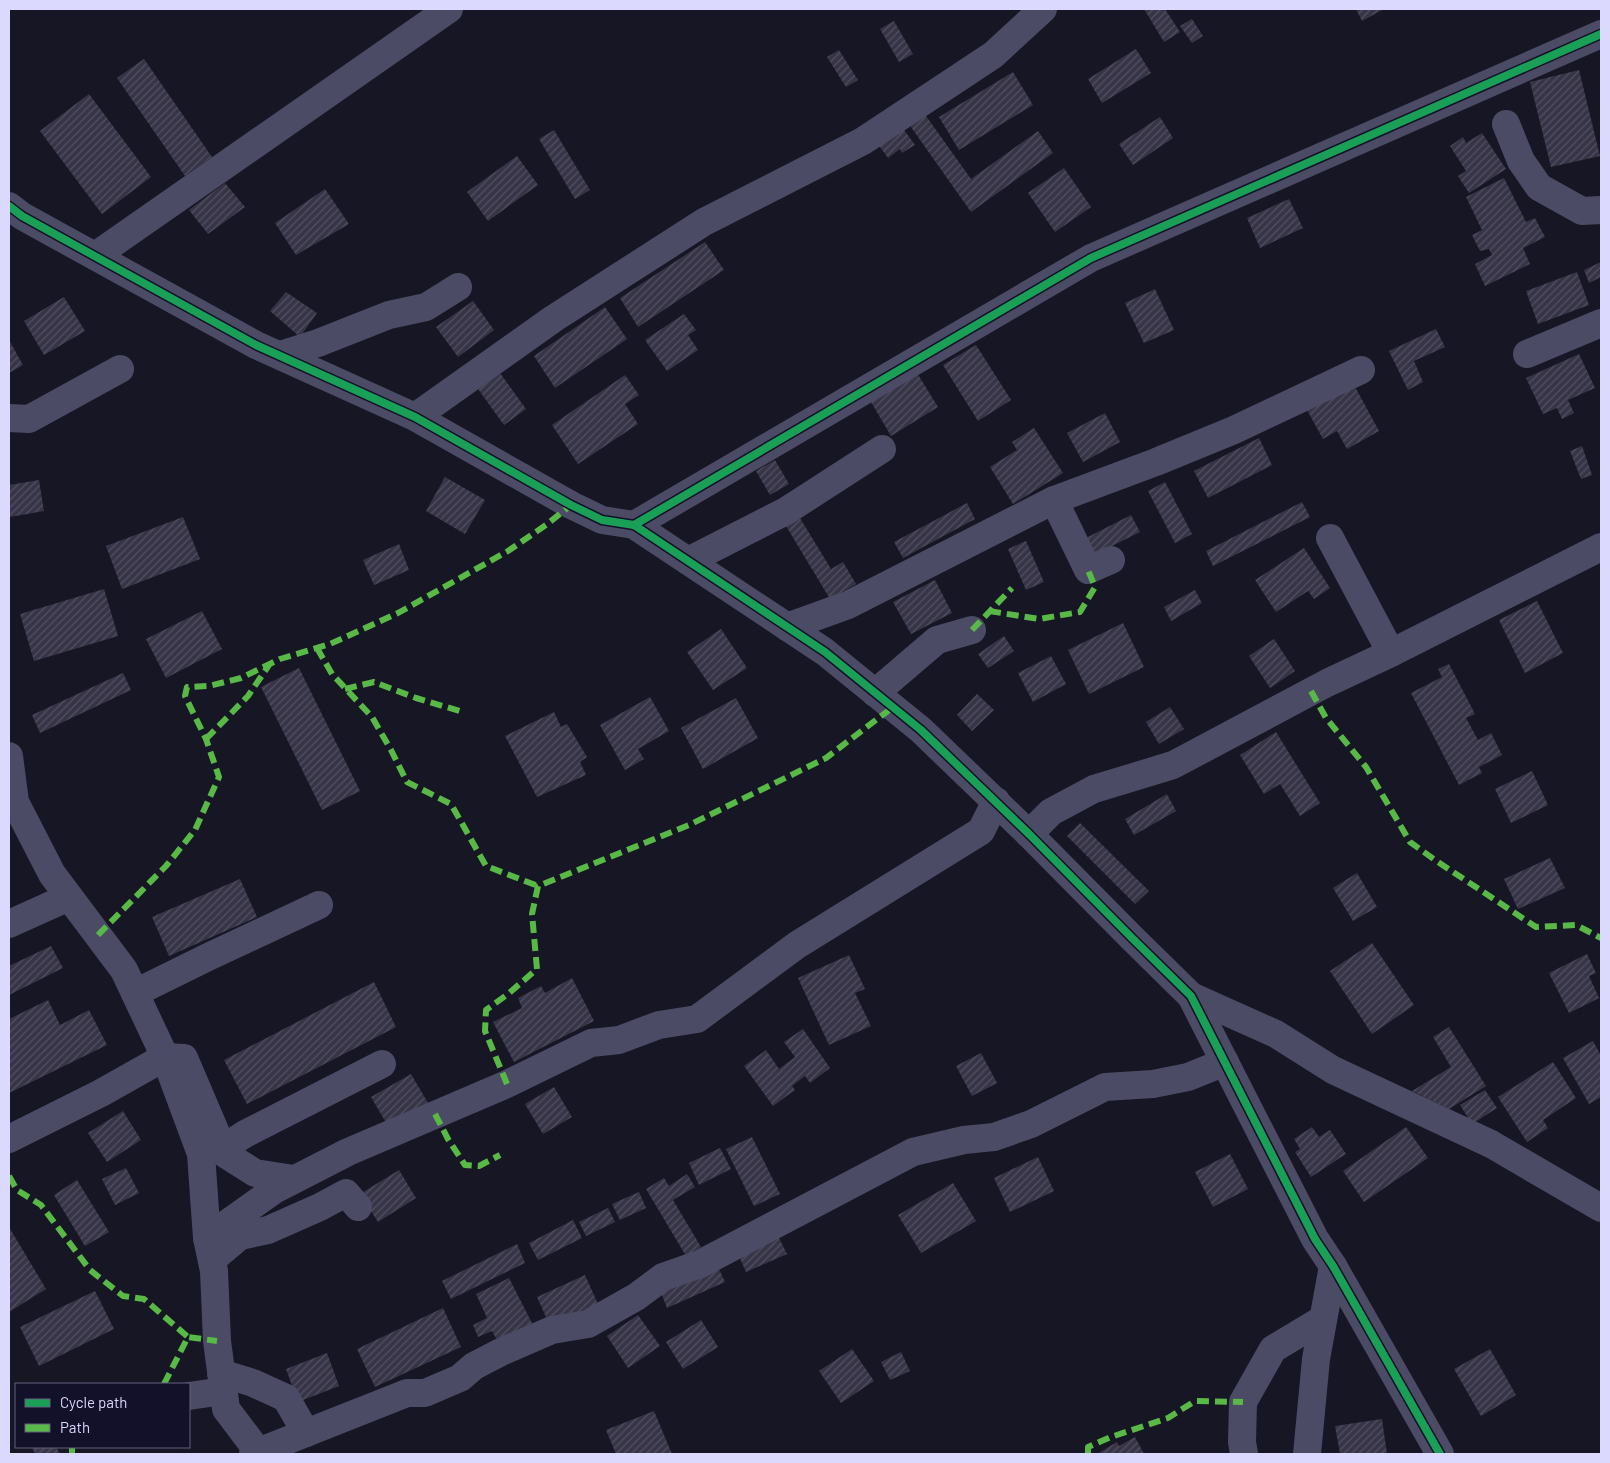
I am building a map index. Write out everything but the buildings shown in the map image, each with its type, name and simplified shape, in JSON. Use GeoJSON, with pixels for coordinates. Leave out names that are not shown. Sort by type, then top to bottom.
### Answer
{"type":"FeatureCollection","features":[{"type":"Feature","properties":{"kind":"street"},"geometry":{"type":"LineString","coordinates":[[95,256],[449,9]]}},
{"type":"Feature","properties":{"kind":"street"},"geometry":{"type":"LineString","coordinates":[[415,417],[553,319],[704,222],[872,136],[993,55],[1043,9]]}},
{"type":"Feature","properties":{"kind":"street"},"geometry":{"type":"LineString","coordinates":[[634,525],[1091,258],[1601,34]]}},
{"type":"Feature","properties":{"kind":"street"},"geometry":{"type":"LineString","coordinates":[[1506,124],[1521,161],[1539,187],[1582,211],[1601,210]]}},
{"type":"Feature","properties":{"kind":"street"},"geometry":{"type":"LineString","coordinates":[[9,206],[22,216],[256,345],[415,417],[571,505],[602,520],[634,525],[825,652],[921,730],[1029,834],[1191,996],[1315,1239],[1333,1266],[1440,1454]]}},
{"type":"Feature","properties":{"kind":"street"},"geometry":{"type":"LineString","coordinates":[[280,355],[318,343],[389,315],[426,308],[458,287]]}},
{"type":"Feature","properties":{"kind":"street"},"geometry":{"type":"LineString","coordinates":[[1527,354],[1601,323]]}},
{"type":"Feature","properties":{"kind":"street"},"geometry":{"type":"LineString","coordinates":[[9,418],[29,419],[120,369]]}},
{"type":"Feature","properties":{"kind":"street"},"geometry":{"type":"LineString","coordinates":[[787,627],[848,605],[1054,500],[1156,462],[1234,430],[1361,370]]}},
{"type":"Feature","properties":{"kind":"street"},"geometry":{"type":"LineString","coordinates":[[688,561],[786,511],[882,449]]}},
{"type":"Feature","properties":{"kind":"street"},"geometry":{"type":"LineString","coordinates":[[1054,500],[1088,570],[1111,560]]}},
{"type":"Feature","properties":{"kind":"street"},"geometry":{"type":"LineString","coordinates":[[1330,538],[1391,653]]}},
{"type":"Feature","properties":{"kind":"street"},"geometry":{"type":"LineString","coordinates":[[1029,834],[1051,812],[1094,789],[1173,765],[1327,682],[1391,653],[1601,547]]}},
{"type":"Feature","properties":{"kind":"street"},"geometry":{"type":"LineString","coordinates":[[875,693],[937,640],[972,630]]}},
{"type":"Feature","properties":{"kind":"street"},"geometry":{"type":"LineString","coordinates":[[9,756],[15,802],[52,874],[124,970],[165,1057],[216,1152],[209,1249],[214,1271],[217,1341],[222,1382],[226,1409],[257,1453],[407,1393],[425,1393],[460,1378],[474,1366],[501,1352],[552,1330],[588,1324],[636,1297],[663,1277],[700,1264],[914,1152],[964,1140],[994,1136],[1031,1124],[1106,1087],[1153,1084],[1188,1077],[1225,1062]]}},
{"type":"Feature","properties":{"kind":"street"},"geometry":{"type":"LineString","coordinates":[[209,1249],[274,1190],[348,1152],[507,1084],[591,1043],[619,1040],[659,1025],[697,1019],[797,945],[981,831],[996,802]]}},
{"type":"Feature","properties":{"kind":"street"},"geometry":{"type":"LineString","coordinates":[[9,924],[69,897]]}},
{"type":"Feature","properties":{"kind":"street"},"geometry":{"type":"LineString","coordinates":[[135,994],[208,957],[319,905]]}},
{"type":"Feature","properties":{"kind":"street"},"geometry":{"type":"LineString","coordinates":[[1191,996],[1276,1034],[1333,1070],[1492,1144],[1601,1208]]}},
{"type":"Feature","properties":{"kind":"street"},"geometry":{"type":"LineString","coordinates":[[9,1139],[101,1093],[165,1057]]}},
{"type":"Feature","properties":{"kind":"street"},"geometry":{"type":"LineString","coordinates":[[216,1152],[245,1134],[382,1064]]}},
{"type":"Feature","properties":{"kind":"street"},"geometry":{"type":"LineString","coordinates":[[216,1152],[255,1173],[294,1179]]}},
{"type":"Feature","properties":{"kind":"street"},"geometry":{"type":"LineString","coordinates":[[209,1249],[240,1236],[268,1230],[320,1207],[346,1193],[358,1207]]}},
{"type":"Feature","properties":{"kind":"street"},"geometry":{"type":"LineString","coordinates":[[1307,1454],[1316,1359],[1333,1266]]}},
{"type":"Feature","properties":{"kind":"street"},"geometry":{"type":"LineString","coordinates":[[1244,1454],[1242,1442],[1243,1402],[1273,1349],[1323,1319]]}},
{"type":"Feature","properties":{"kind":"street"},"geometry":{"type":"LineString","coordinates":[[190,1396],[222,1382],[253,1383],[286,1398],[306,1433]]}},
{"type":"Feature","properties":{"kind":"marked path"},"geometry":{"type":"LineString","coordinates":[[98,935],[166,866],[195,830],[219,777],[206,739],[185,696],[187,687],[209,686],[241,678],[280,659],[330,644],[398,613],[508,551],[571,505]]}},
{"type":"Feature","properties":{"kind":"marked path"},"geometry":{"type":"LineString","coordinates":[[989,611],[1039,619],[1080,612],[1095,587],[1088,570]]}},
{"type":"Feature","properties":{"kind":"marked path"},"geometry":{"type":"LineString","coordinates":[[972,630],[1012,588]]}},
{"type":"Feature","properties":{"kind":"marked path"},"geometry":{"type":"LineString","coordinates":[[317,648],[332,674],[372,717],[407,782],[451,804],[486,866],[538,886]]}},
{"type":"Feature","properties":{"kind":"marked path"},"geometry":{"type":"LineString","coordinates":[[206,739],[248,696],[269,665]]}},
{"type":"Feature","properties":{"kind":"marked path"},"geometry":{"type":"LineString","coordinates":[[345,689],[374,682],[416,698],[463,712]]}},
{"type":"Feature","properties":{"kind":"marked path"},"geometry":{"type":"LineString","coordinates":[[1311,691],[1326,718],[1366,767],[1410,842],[1536,927],[1576,925],[1601,938]]}},
{"type":"Feature","properties":{"kind":"marked path"},"geometry":{"type":"LineString","coordinates":[[507,1084],[485,1031],[486,1010],[537,969],[532,914],[538,886],[689,825],[826,758],[893,707]]}},
{"type":"Feature","properties":{"kind":"marked path"},"geometry":{"type":"LineString","coordinates":[[435,1114],[465,1165],[479,1166],[500,1155]]}},
{"type":"Feature","properties":{"kind":"marked path"},"geometry":{"type":"LineString","coordinates":[[9,1176],[17,1190],[41,1205],[90,1270],[123,1296],[144,1299],[188,1337]]}},
{"type":"Feature","properties":{"kind":"marked path"},"geometry":{"type":"LineString","coordinates":[[165,1383],[188,1337],[217,1341]]}},
{"type":"Feature","properties":{"kind":"marked path"},"geometry":{"type":"LineString","coordinates":[[1088,1454],[1088,1447],[1111,1437],[1168,1418],[1195,1401],[1243,1402]]}},
{"type":"Feature","properties":{"kind":"marked path"},"geometry":{"type":"LineString","coordinates":[[72,1448],[72,1454]]}},
{"type":"Feature","properties":{"kind":"cycle path"},"geometry":{"type":"LineString","coordinates":[[634,525],[1091,258],[1601,34]]}},
{"type":"Feature","properties":{"kind":"cycle path"},"geometry":{"type":"LineString","coordinates":[[9,206],[22,216],[256,345],[415,417],[571,505],[602,520],[634,525],[825,652],[921,730],[1029,834],[1191,996],[1315,1239],[1333,1266],[1440,1454]]}}]}
